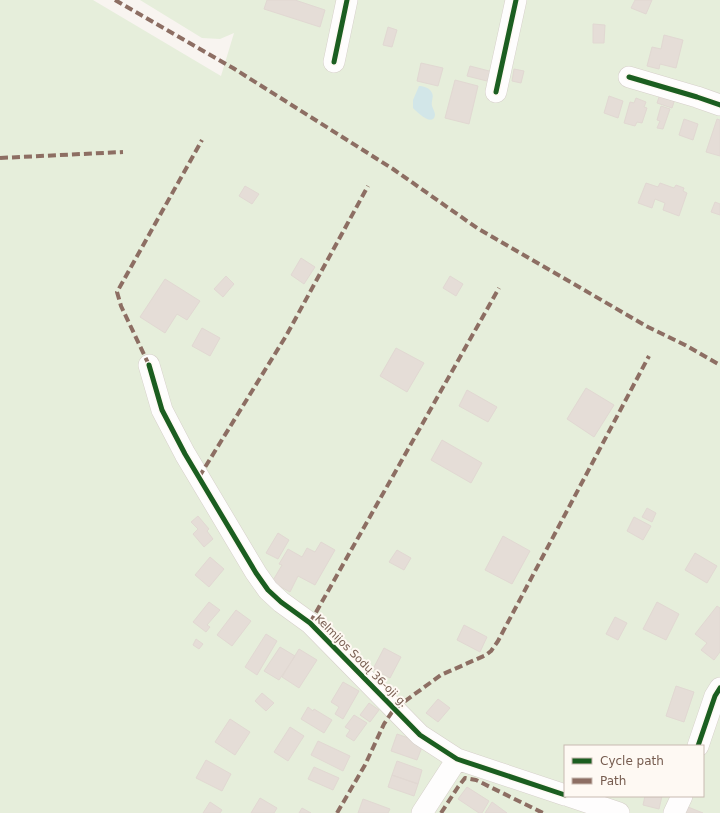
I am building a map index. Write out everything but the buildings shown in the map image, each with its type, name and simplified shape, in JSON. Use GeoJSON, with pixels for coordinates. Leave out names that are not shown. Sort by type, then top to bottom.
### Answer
{"type":"FeatureCollection","features":[{"type":"Feature","properties":{"kind":"street"},"geometry":{"type":"LineString","coordinates":[[334,62],[347,0]]}},
{"type":"Feature","properties":{"kind":"street"},"geometry":{"type":"LineString","coordinates":[[496,92],[516,0]]}},
{"type":"Feature","properties":{"kind":"street"},"geometry":{"type":"LineString","coordinates":[[629,78],[720,105]]}},
{"type":"Feature","properties":{"kind":"street","name":"Kelmijos Sodų 36-oji g."},"geometry":{"type":"LineString","coordinates":[[149,365],[162,410],[182,448],[256,573],[268,590],[281,602],[310,623],[420,735],[457,759],[564,795]]}},
{"type":"Feature","properties":{"kind":"street"},"geometry":{"type":"LineString","coordinates":[[698,745],[715,696],[720,688]]}},
{"type":"Feature","properties":{"kind":"street"},"geometry":{"type":"LineString","coordinates":[[422,813],[457,759]]}},
{"type":"Feature","properties":{"kind":"street"},"geometry":{"type":"LineString","coordinates":[[572,797],[612,812]]}},
{"type":"Feature","properties":{"kind":"street"},"geometry":{"type":"LineString","coordinates":[[674,813],[682,797]]}},
{"type":"Feature","properties":{"kind":"green space"},"geometry":{"type":"Polygon","coordinates":[[[0,0],[93,0],[221,76],[234,33],[220,39],[202,38],[140,0],[720,0],[720,813],[0,813],[0,0]]]}},
{"type":"Feature","properties":{"kind":"shaded area"},"geometry":{"type":"Polygon","coordinates":[[[419,86],[427,88],[432,93],[432,106],[435,115],[434,119],[431,120],[424,118],[413,108],[413,100],[419,86]]]}},
{"type":"Feature","properties":{"kind":"marked path"},"geometry":{"type":"LineString","coordinates":[[115,0],[233,68],[393,169],[477,228],[648,327],[685,345],[720,365]]}},
{"type":"Feature","properties":{"kind":"marked path"},"geometry":{"type":"LineString","coordinates":[[149,365],[121,306],[117,292],[202,140]]}},
{"type":"Feature","properties":{"kind":"marked path"},"geometry":{"type":"LineString","coordinates":[[0,158],[123,152]]}},
{"type":"Feature","properties":{"kind":"marked path"},"geometry":{"type":"LineString","coordinates":[[199,477],[286,336],[368,186]]}},
{"type":"Feature","properties":{"kind":"marked path"},"geometry":{"type":"LineString","coordinates":[[310,623],[499,288]]}},
{"type":"Feature","properties":{"kind":"marked path"},"geometry":{"type":"LineString","coordinates":[[337,813],[365,765],[384,724],[394,709],[441,675],[486,655],[498,641],[649,356]]}},
{"type":"Feature","properties":{"kind":"marked path"},"geometry":{"type":"LineString","coordinates":[[441,813],[465,778],[476,780],[543,813]]}},
{"type":"Feature","properties":{"kind":"cycle path"},"geometry":{"type":"LineString","coordinates":[[334,62],[347,0]]}},
{"type":"Feature","properties":{"kind":"cycle path"},"geometry":{"type":"LineString","coordinates":[[496,92],[516,0]]}},
{"type":"Feature","properties":{"kind":"cycle path"},"geometry":{"type":"LineString","coordinates":[[629,77],[720,105]]}},
{"type":"Feature","properties":{"kind":"cycle path"},"geometry":{"type":"LineString","coordinates":[[149,365],[162,410],[185,454],[256,573],[268,590],[281,602],[310,623],[420,735],[457,759],[564,795]]}},
{"type":"Feature","properties":{"kind":"cycle path"},"geometry":{"type":"LineString","coordinates":[[698,745],[715,696],[720,688]]}}]}
